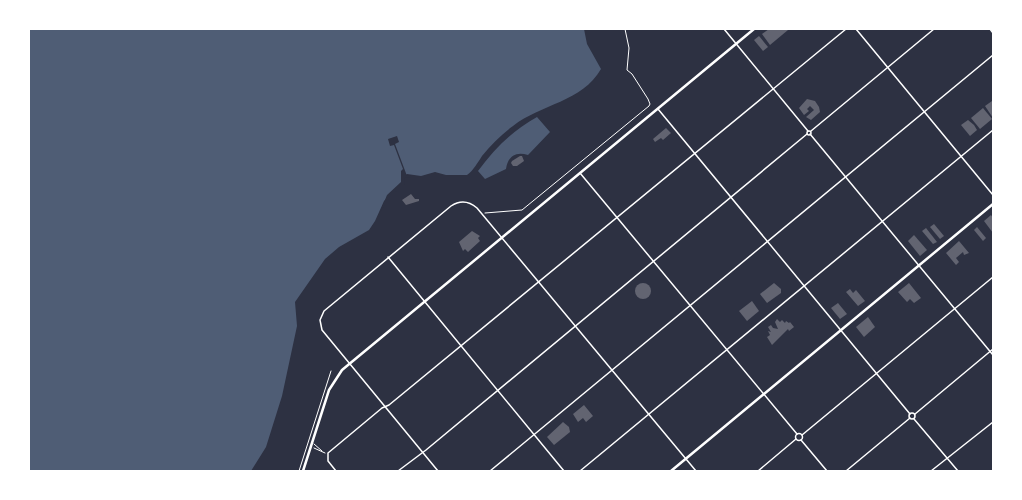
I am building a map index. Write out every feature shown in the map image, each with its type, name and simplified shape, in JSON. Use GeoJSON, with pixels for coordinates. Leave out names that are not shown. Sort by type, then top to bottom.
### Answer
{"type":"FeatureCollection","features":[{"type":"Feature","properties":{"kind":"main road"},"geometry":{"type":"LineString","coordinates":[[303,471],[329,390],[335,379],[350,364],[754,29]]}},
{"type":"Feature","properties":{"kind":"main road"},"geometry":{"type":"LineString","coordinates":[[670,471],[993,204]]}},
{"type":"Feature","properties":{"kind":"street"},"geometry":{"type":"LineString","coordinates":[[724,29],[808,131]]}},
{"type":"Feature","properties":{"kind":"street"},"geometry":{"type":"LineString","coordinates":[[336,471],[328,461],[328,453],[461,346],[772,88],[846,29]]}},
{"type":"Feature","properties":{"kind":"street"},"geometry":{"type":"LineString","coordinates":[[856,29],[993,195]]}},
{"type":"Feature","properties":{"kind":"street"},"geometry":{"type":"LineString","coordinates":[[810,134],[811,131],[934,29]]}},
{"type":"Feature","properties":{"kind":"street"},"geometry":{"type":"LineString","coordinates":[[990,29],[993,33]]}},
{"type":"Feature","properties":{"kind":"street"},"geometry":{"type":"LineString","coordinates":[[490,471],[993,55]]}},
{"type":"Feature","properties":{"kind":"street"},"geometry":{"type":"LineString","coordinates":[[658,109],[877,373],[910,414],[910,418]]}},
{"type":"Feature","properties":{"kind":"street"},"geometry":{"type":"LineString","coordinates":[[580,471],[993,130]]}},
{"type":"Feature","properties":{"kind":"street"},"geometry":{"type":"LineString","coordinates":[[398,471],[654,262],[807,134],[808,131]]}},
{"type":"Feature","properties":{"kind":"street"},"geometry":{"type":"LineString","coordinates":[[810,134],[993,355]]}},
{"type":"Feature","properties":{"kind":"street"},"geometry":{"type":"LineString","coordinates":[[580,173],[796,434],[796,439],[758,471]]}},
{"type":"Feature","properties":{"kind":"street"},"geometry":{"type":"LineString","coordinates":[[438,471],[322,330],[320,320],[324,311],[388,257],[451,206],[463,202],[470,203],[477,208],[696,471]]}},
{"type":"Feature","properties":{"kind":"street"},"geometry":{"type":"LineString","coordinates":[[388,257],[564,471]]}},
{"type":"Feature","properties":{"kind":"street"},"geometry":{"type":"LineString","coordinates":[[801,440],[802,435],[993,276]]}},
{"type":"Feature","properties":{"kind":"street"},"geometry":{"type":"LineString","coordinates":[[910,414],[914,414],[993,349]]}},
{"type":"Feature","properties":{"kind":"street"},"geometry":{"type":"LineString","coordinates":[[914,414],[914,418],[958,471]]}},
{"type":"Feature","properties":{"kind":"street"},"geometry":{"type":"LineString","coordinates":[[846,471],[910,418],[914,418]]}},
{"type":"Feature","properties":{"kind":"street"},"geometry":{"type":"LineString","coordinates":[[931,471],[993,422]]}},
{"type":"Feature","properties":{"kind":"street"},"geometry":{"type":"LineString","coordinates":[[796,434],[802,435]]}},
{"type":"Feature","properties":{"kind":"street"},"geometry":{"type":"LineString","coordinates":[[796,439],[801,440],[827,471]]}},
{"type":"Feature","properties":{"kind":"path"},"geometry":{"type":"LineString","coordinates":[[488,213],[522,210],[649,106],[650,104],[648,99],[632,74],[627,70],[629,48],[625,29]]}},
{"type":"Feature","properties":{"kind":"path"},"geometry":{"type":"LineString","coordinates":[[299,471],[331,371]]}},
{"type":"Feature","properties":{"kind":"path"},"geometry":{"type":"LineString","coordinates":[[313,448],[323,452],[314,444]]}},
{"type":"Feature","properties":{"kind":"water"},"geometry":{"type":"Polygon","coordinates":[[[29,29],[584,29],[587,44],[601,69],[593,80],[583,89],[560,102],[536,112],[509,129],[489,148],[467,175],[446,175],[435,172],[421,176],[407,174],[404,176],[404,181],[384,201],[369,230],[339,247],[325,259],[295,302],[297,326],[282,396],[266,447],[251,471],[29,471],[29,29]]]}},
{"type":"Feature","properties":{"kind":"water"},"geometry":{"type":"Polygon","coordinates":[[[537,117],[550,132],[528,155],[516,154],[509,161],[506,169],[485,179],[478,171],[491,155],[512,134],[537,117]]]}},
{"type":"Feature","properties":{"kind":"pier"},"geometry":{"type":"Polygon","coordinates":[[[397,136],[399,142],[395,144],[407,176],[411,175],[411,177],[405,178],[404,185],[390,197],[380,212],[387,195],[401,182],[401,171],[403,169],[394,145],[390,146],[388,139],[397,136]]]}},
{"type":"Feature","properties":{"kind":"building"},"geometry":{"type":"Polygon","coordinates":[[[769,29],[788,30],[770,45],[762,34],[769,29]]]}},
{"type":"Feature","properties":{"kind":"building"},"geometry":{"type":"Polygon","coordinates":[[[759,36],[768,47],[763,51],[754,40],[759,36]]]}},
{"type":"Feature","properties":{"kind":"building"},"geometry":{"type":"Polygon","coordinates":[[[807,99],[815,101],[820,112],[811,120],[806,117],[814,110],[810,106],[807,109],[809,111],[804,115],[799,108],[807,99]]]}},
{"type":"Feature","properties":{"kind":"building"},"geometry":{"type":"Polygon","coordinates":[[[992,101],[993,102],[993,118],[985,106],[992,101]]]}},
{"type":"Feature","properties":{"kind":"building"},"geometry":{"type":"Polygon","coordinates":[[[983,108],[992,119],[980,129],[971,118],[983,108]]]}},
{"type":"Feature","properties":{"kind":"building"},"geometry":{"type":"Polygon","coordinates":[[[968,120],[977,130],[970,136],[961,125],[968,120]]]}},
{"type":"Feature","properties":{"kind":"building"},"geometry":{"type":"Polygon","coordinates":[[[666,128],[671,133],[663,140],[661,138],[655,142],[653,139],[666,128]]]}},
{"type":"Feature","properties":{"kind":"building"},"geometry":{"type":"Polygon","coordinates":[[[522,156],[524,161],[517,166],[513,166],[511,163],[512,161],[522,156]]]}},
{"type":"Feature","properties":{"kind":"building"},"geometry":{"type":"Polygon","coordinates":[[[411,194],[415,199],[419,199],[419,201],[406,205],[402,200],[411,194]]]}},
{"type":"Feature","properties":{"kind":"building"},"geometry":{"type":"Polygon","coordinates":[[[991,215],[993,218],[993,233],[984,221],[991,215]]]}},
{"type":"Feature","properties":{"kind":"building"},"geometry":{"type":"Polygon","coordinates":[[[934,224],[944,236],[940,239],[930,227],[934,224]]]}},
{"type":"Feature","properties":{"kind":"building"},"geometry":{"type":"Polygon","coordinates":[[[977,227],[986,238],[983,241],[974,230],[977,227]]]}},
{"type":"Feature","properties":{"kind":"building"},"geometry":{"type":"Polygon","coordinates":[[[926,228],[937,242],[933,244],[922,231],[926,228]]]}},
{"type":"Feature","properties":{"kind":"building"},"geometry":{"type":"Polygon","coordinates":[[[472,231],[480,236],[478,238],[480,241],[468,252],[465,249],[463,251],[459,242],[472,231]]]}},
{"type":"Feature","properties":{"kind":"building"},"geometry":{"type":"Polygon","coordinates":[[[914,235],[927,250],[920,256],[908,241],[914,235]]]}},
{"type":"Feature","properties":{"kind":"building"},"geometry":{"type":"Polygon","coordinates":[[[959,241],[969,253],[964,255],[963,252],[956,258],[959,262],[956,265],[946,253],[959,241]]]}},
{"type":"Feature","properties":{"kind":"building"},"geometry":{"type":"Polygon","coordinates":[[[643,283],[649,285],[651,291],[649,297],[643,299],[637,297],[635,291],[637,285],[643,283]]]}},
{"type":"Feature","properties":{"kind":"building"},"geometry":{"type":"Polygon","coordinates":[[[774,283],[781,289],[781,293],[767,303],[760,294],[774,283]]]}},
{"type":"Feature","properties":{"kind":"building"},"geometry":{"type":"Polygon","coordinates":[[[909,283],[921,298],[914,303],[910,299],[907,302],[898,292],[909,283]]]}},
{"type":"Feature","properties":{"kind":"building"},"geometry":{"type":"Polygon","coordinates":[[[850,289],[853,293],[856,290],[865,301],[858,306],[846,292],[850,289]]]}},
{"type":"Feature","properties":{"kind":"building"},"geometry":{"type":"Polygon","coordinates":[[[752,301],[759,311],[747,321],[739,311],[752,301]]]}},
{"type":"Feature","properties":{"kind":"building"},"geometry":{"type":"Polygon","coordinates":[[[838,303],[847,314],[840,319],[831,308],[838,303]]]}},
{"type":"Feature","properties":{"kind":"building"},"geometry":{"type":"Polygon","coordinates":[[[868,317],[875,327],[864,337],[856,327],[868,317]]]}},
{"type":"Feature","properties":{"kind":"building"},"geometry":{"type":"Polygon","coordinates":[[[777,319],[780,322],[782,320],[785,323],[786,321],[789,323],[790,322],[794,327],[789,331],[788,329],[772,345],[767,337],[770,335],[768,331],[771,332],[768,327],[771,325],[773,328],[778,329],[775,322],[777,319]]]}},
{"type":"Feature","properties":{"kind":"building"},"geometry":{"type":"Polygon","coordinates":[[[584,405],[593,416],[586,422],[583,418],[578,422],[573,414],[584,405]]]}},
{"type":"Feature","properties":{"kind":"building"},"geometry":{"type":"Polygon","coordinates":[[[563,422],[569,427],[570,432],[554,445],[547,437],[563,422]]]}}]}
